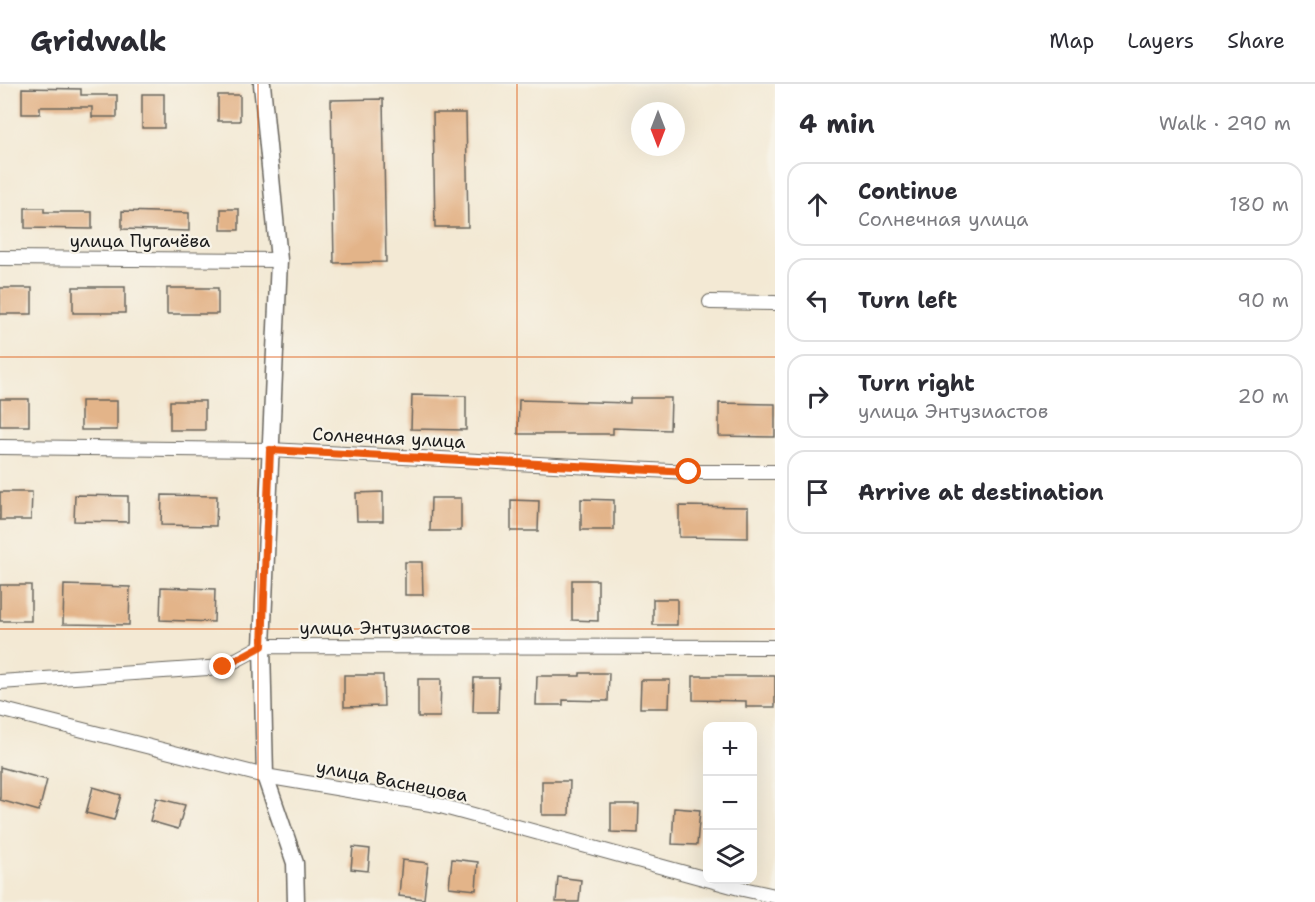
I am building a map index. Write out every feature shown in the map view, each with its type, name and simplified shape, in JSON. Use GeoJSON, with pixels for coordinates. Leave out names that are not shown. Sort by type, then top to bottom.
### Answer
{"type":"FeatureCollection","features":[{"type":"Feature","properties":{"kind":"street"},"geometry":{"type":"LineString","coordinates":[[262,84],[279,260],[262,646],[265,776],[295,863],[296,902]]}},
{"type":"Feature","properties":{"kind":"street","name":"улица Пугачёва"},"geometry":{"type":"LineString","coordinates":[[0,258],[279,260]]}},
{"type":"Feature","properties":{"kind":"street"},"geometry":{"type":"LineString","coordinates":[[710,302],[775,303]]}},
{"type":"Feature","properties":{"kind":"street","name":"Солнечная улица"},"geometry":{"type":"LineString","coordinates":[[0,447],[270,450],[689,472],[775,472]]}},
{"type":"Feature","properties":{"kind":"street","name":"улица Энтузиастов"},"geometry":{"type":"LineString","coordinates":[[0,682],[223,667],[262,646],[775,647]]}},
{"type":"Feature","properties":{"kind":"street","name":"улица Васнецова"},"geometry":{"type":"LineString","coordinates":[[0,709],[265,776],[437,806],[775,896]]}},
{"type":"Feature","properties":{"kind":"building"},"geometry":{"type":"Polygon","coordinates":[[[22,88],[81,89],[81,95],[117,95],[117,117],[92,117],[92,107],[40,107],[40,114],[22,114],[22,88]]]}},
{"type":"Feature","properties":{"kind":"building"},"geometry":{"type":"Polygon","coordinates":[[[142,94],[164,94],[164,128],[142,128],[142,94]]]}},
{"type":"Feature","properties":{"kind":"building"},"geometry":{"type":"Polygon","coordinates":[[[218,95],[240,95],[240,121],[218,121],[218,95]]]}},
{"type":"Feature","properties":{"kind":"building"},"geometry":{"type":"Polygon","coordinates":[[[383,99],[386,262],[334,263],[331,100],[383,99]]]}},
{"type":"Feature","properties":{"kind":"building"},"geometry":{"type":"Polygon","coordinates":[[[433,113],[466,113],[468,227],[435,227],[433,113]]]}},
{"type":"Feature","properties":{"kind":"building"},"geometry":{"type":"Polygon","coordinates":[[[25,208],[44,208],[44,212],[92,212],[92,229],[25,228],[25,208]]]}},
{"type":"Feature","properties":{"kind":"building"},"geometry":{"type":"Polygon","coordinates":[[[221,209],[239,209],[239,230],[221,230],[221,209]]]}},
{"type":"Feature","properties":{"kind":"building"},"geometry":{"type":"Polygon","coordinates":[[[122,211],[189,213],[189,231],[122,229],[122,211]]]}},
{"type":"Feature","properties":{"kind":"building"},"geometry":{"type":"Polygon","coordinates":[[[73,287],[125,287],[125,313],[73,313],[73,287]]]}},
{"type":"Feature","properties":{"kind":"building"},"geometry":{"type":"Polygon","coordinates":[[[0,288],[32,288],[32,314],[0,314],[0,288]]]}},
{"type":"Feature","properties":{"kind":"building"},"geometry":{"type":"Polygon","coordinates":[[[167,288],[218,288],[218,314],[167,314],[167,288]]]}},
{"type":"Feature","properties":{"kind":"building"},"geometry":{"type":"Polygon","coordinates":[[[412,395],[466,396],[466,430],[411,429],[412,395]]]}},
{"type":"Feature","properties":{"kind":"building"},"geometry":{"type":"Polygon","coordinates":[[[630,398],[671,398],[670,430],[613,428],[613,434],[518,434],[519,400],[630,403],[630,398]]]}},
{"type":"Feature","properties":{"kind":"building"},"geometry":{"type":"Polygon","coordinates":[[[0,399],[29,399],[29,426],[0,426],[0,399]]]}},
{"type":"Feature","properties":{"kind":"building"},"geometry":{"type":"Polygon","coordinates":[[[81,401],[117,401],[117,430],[81,430],[81,401]]]}},
{"type":"Feature","properties":{"kind":"building"},"geometry":{"type":"Polygon","coordinates":[[[170,401],[205,401],[205,430],[170,430],[170,401]]]}},
{"type":"Feature","properties":{"kind":"building"},"geometry":{"type":"Polygon","coordinates":[[[719,403],[775,404],[775,437],[719,436],[719,403]]]}},
{"type":"Feature","properties":{"kind":"building"},"geometry":{"type":"Polygon","coordinates":[[[0,492],[32,492],[31,520],[0,520],[0,492]]]}},
{"type":"Feature","properties":{"kind":"building"},"geometry":{"type":"Polygon","coordinates":[[[383,492],[383,521],[357,521],[356,493],[383,492]]]}},
{"type":"Feature","properties":{"kind":"building"},"geometry":{"type":"Polygon","coordinates":[[[75,495],[128,496],[128,522],[74,521],[75,495]]]}},
{"type":"Feature","properties":{"kind":"building"},"geometry":{"type":"Polygon","coordinates":[[[162,495],[217,496],[216,526],[161,525],[162,495]]]}},
{"type":"Feature","properties":{"kind":"building"},"geometry":{"type":"Polygon","coordinates":[[[431,498],[461,498],[461,531],[430,531],[431,498]]]}},
{"type":"Feature","properties":{"kind":"building"},"geometry":{"type":"Polygon","coordinates":[[[581,499],[614,500],[614,530],[581,530],[581,499]]]}},
{"type":"Feature","properties":{"kind":"building"},"geometry":{"type":"Polygon","coordinates":[[[511,500],[539,501],[538,531],[511,531],[511,500]]]}},
{"type":"Feature","properties":{"kind":"building"},"geometry":{"type":"Polygon","coordinates":[[[679,506],[748,507],[748,538],[679,537],[679,506]]]}},
{"type":"Feature","properties":{"kind":"building"},"geometry":{"type":"Polygon","coordinates":[[[405,562],[422,562],[423,595],[405,595],[405,562]]]}},
{"type":"Feature","properties":{"kind":"building"},"geometry":{"type":"Polygon","coordinates":[[[572,580],[598,580],[598,621],[572,620],[572,580]]]}},
{"type":"Feature","properties":{"kind":"building"},"geometry":{"type":"Polygon","coordinates":[[[0,585],[31,585],[31,621],[0,621],[0,585]]]}},
{"type":"Feature","properties":{"kind":"building"},"geometry":{"type":"Polygon","coordinates":[[[64,585],[130,587],[129,625],[63,624],[64,585]]]}},
{"type":"Feature","properties":{"kind":"building"},"geometry":{"type":"Polygon","coordinates":[[[161,587],[215,589],[214,622],[160,620],[161,587]]]}},
{"type":"Feature","properties":{"kind":"building"},"geometry":{"type":"Polygon","coordinates":[[[653,599],[677,599],[677,625],[653,625],[653,599]]]}},
{"type":"Feature","properties":{"kind":"building"},"geometry":{"type":"Polygon","coordinates":[[[580,673],[609,673],[608,701],[563,700],[563,705],[536,705],[537,676],[580,676],[580,673]]]}},
{"type":"Feature","properties":{"kind":"building"},"geometry":{"type":"Polygon","coordinates":[[[344,675],[383,675],[384,706],[344,707],[344,675]]]}},
{"type":"Feature","properties":{"kind":"building"},"geometry":{"type":"Polygon","coordinates":[[[693,676],[775,676],[775,707],[746,707],[746,701],[693,700],[693,676]]]}},
{"type":"Feature","properties":{"kind":"building"},"geometry":{"type":"Polygon","coordinates":[[[474,678],[499,678],[498,712],[473,712],[474,678]]]}},
{"type":"Feature","properties":{"kind":"building"},"geometry":{"type":"Polygon","coordinates":[[[418,679],[441,679],[440,717],[418,717],[418,679]]]}},
{"type":"Feature","properties":{"kind":"building"},"geometry":{"type":"Polygon","coordinates":[[[641,680],[670,680],[669,708],[640,708],[641,680]]]}},
{"type":"Feature","properties":{"kind":"building"},"geometry":{"type":"Polygon","coordinates":[[[0,767],[47,780],[39,811],[0,800],[0,767]]]}},
{"type":"Feature","properties":{"kind":"building"},"geometry":{"type":"Polygon","coordinates":[[[542,781],[570,781],[569,815],[542,815],[542,781]]]}},
{"type":"Feature","properties":{"kind":"building"},"geometry":{"type":"Polygon","coordinates":[[[93,787],[121,795],[114,820],[86,813],[93,787]]]}},
{"type":"Feature","properties":{"kind":"building"},"geometry":{"type":"Polygon","coordinates":[[[156,798],[185,805],[178,829],[150,821],[156,798]]]}},
{"type":"Feature","properties":{"kind":"building"},"geometry":{"type":"Polygon","coordinates":[[[611,804],[639,804],[638,833],[611,832],[611,804]]]}},
{"type":"Feature","properties":{"kind":"building"},"geometry":{"type":"Polygon","coordinates":[[[674,808],[700,810],[697,845],[672,844],[674,808]]]}},
{"type":"Feature","properties":{"kind":"building"},"geometry":{"type":"Polygon","coordinates":[[[353,847],[370,849],[368,871],[351,869],[353,847]]]}},
{"type":"Feature","properties":{"kind":"building"},"geometry":{"type":"Polygon","coordinates":[[[452,859],[478,862],[476,890],[449,887],[452,859]]]}},
{"type":"Feature","properties":{"kind":"building"},"geometry":{"type":"Polygon","coordinates":[[[402,860],[428,863],[424,899],[399,896],[402,860]]]}},
{"type":"Feature","properties":{"kind":"building"},"geometry":{"type":"Polygon","coordinates":[[[558,877],[581,880],[579,902],[556,902],[558,877]]]}},
{"type":"Feature","properties":{"kind":"route"},"geometry":{"type":"LineString","coordinates":[[223,667],[262,646],[270,450],[689,472]]}}]}
